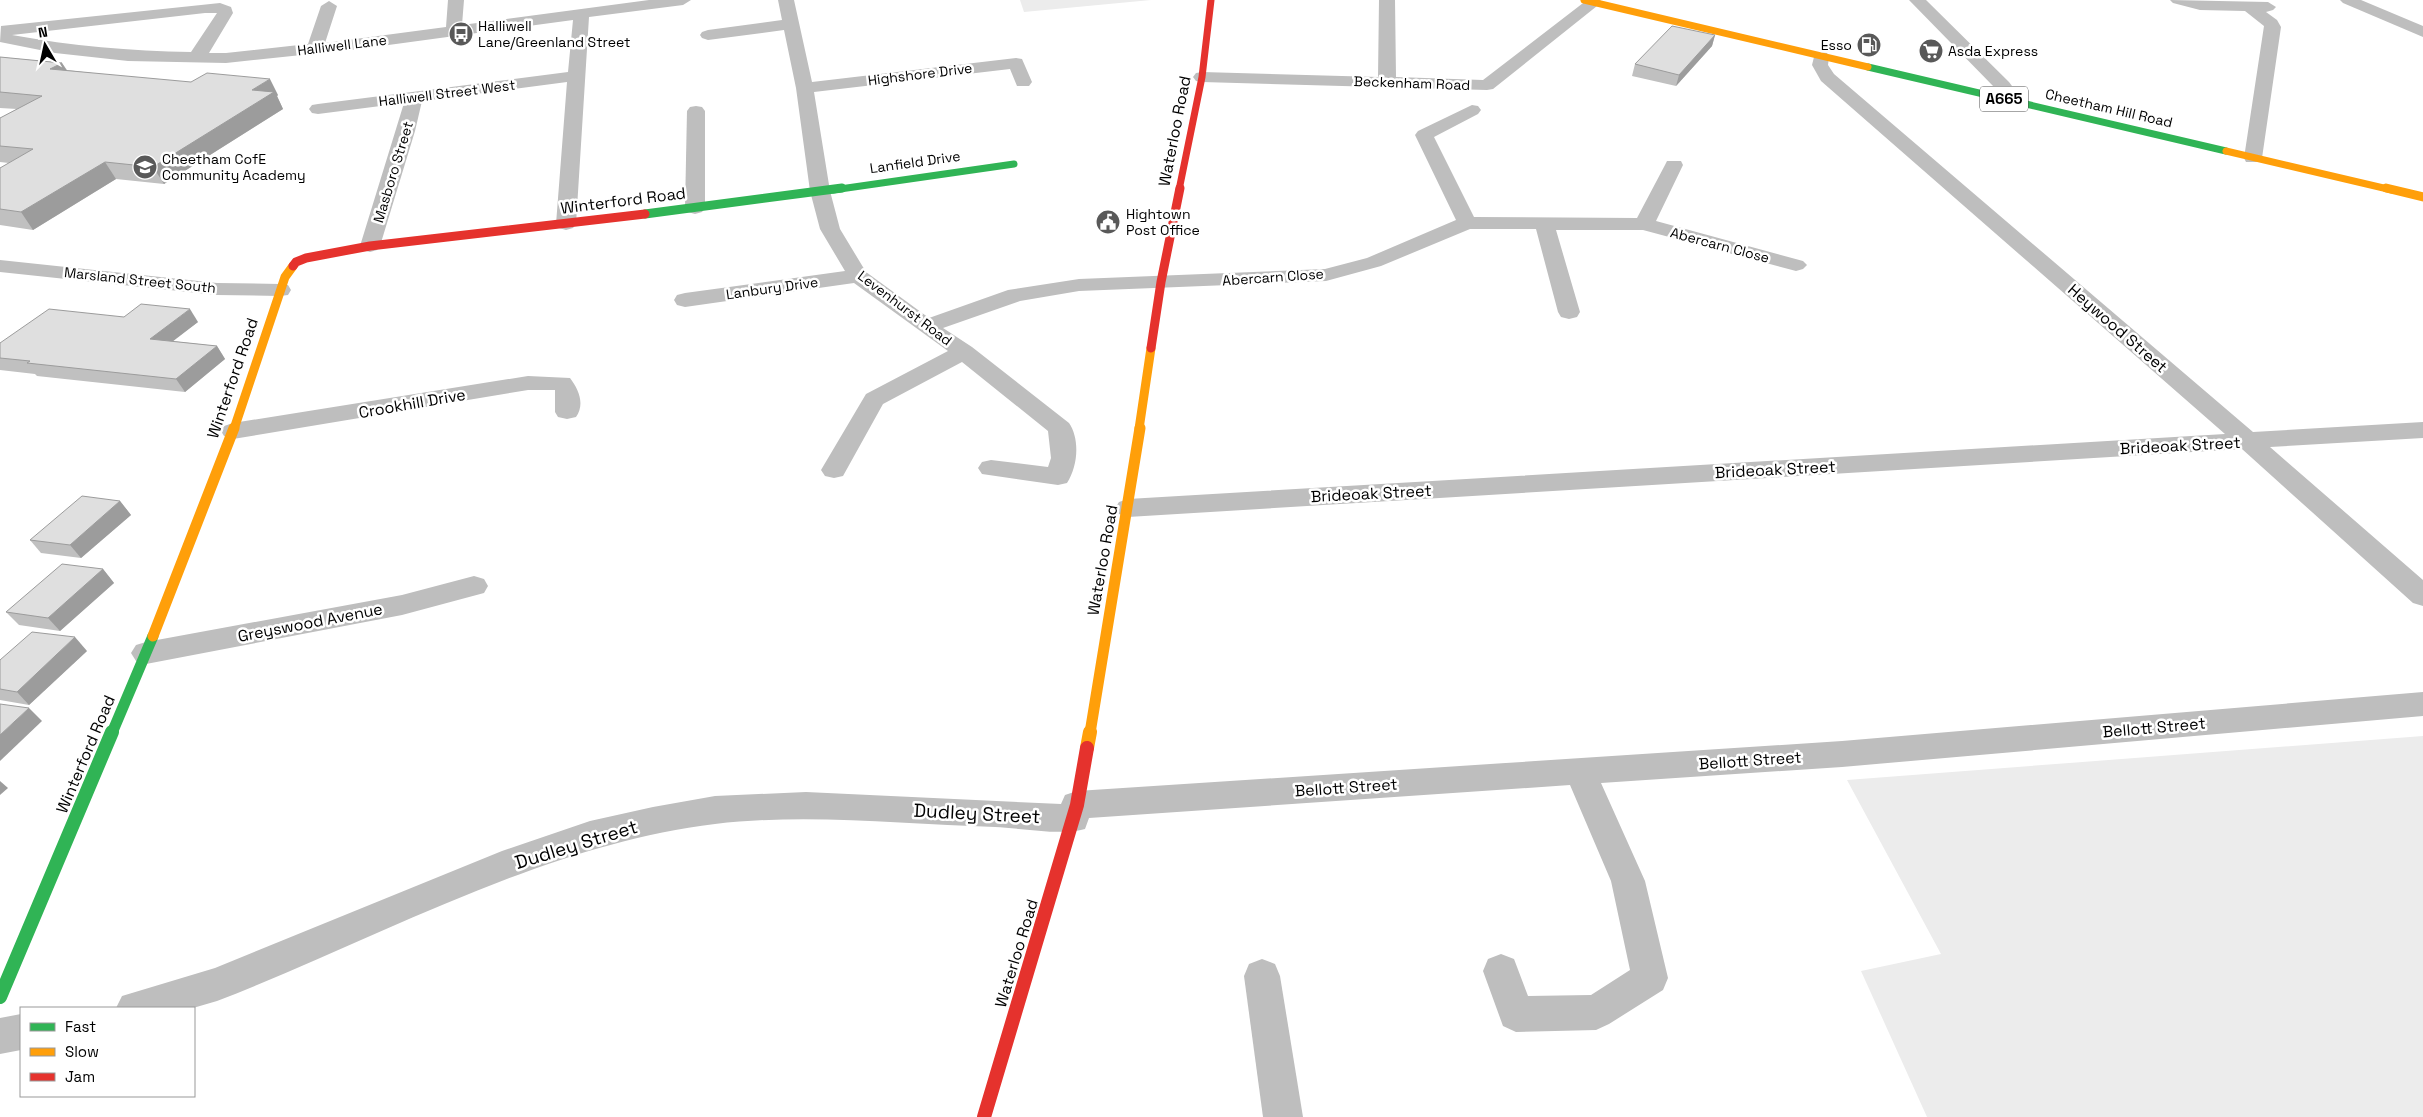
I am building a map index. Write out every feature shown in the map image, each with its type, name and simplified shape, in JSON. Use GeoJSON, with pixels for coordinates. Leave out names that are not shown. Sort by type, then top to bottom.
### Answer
{"type":"FeatureCollection","features":[{"type":"Feature","properties":{"kind":"main road","name":"Waterloo Road"},"geometry":{"type":"LineString","coordinates":[[984,1117],[1075,812],[1128,508],[1161,282],[1202,77],[1211,0]]}},
{"type":"Feature","properties":{"kind":"main road","name":"Cheetham Hill Road"},"geometry":{"type":"LineString","coordinates":[[1589,1],[2423,197]]}},
{"type":"Feature","properties":{"kind":"main road","name":"Lanfield Drive"},"geometry":{"type":"LineString","coordinates":[[820,190],[1014,164]]}},
{"type":"Feature","properties":{"kind":"main road","name":"Winterford Road"},"geometry":{"type":"LineString","coordinates":[[0,996],[146,653],[232,431],[280,290],[285,277],[296,262],[319,254],[370,246],[695,208],[820,190]]}},
{"type":"Feature","properties":{"kind":"street"},"geometry":{"type":"LineString","coordinates":[[454,30],[456,0]]}},
{"type":"Feature","properties":{"kind":"street","name":"Halliwell Lane"},"geometry":{"type":"LineString","coordinates":[[0,37],[55,48],[128,56],[226,58],[315,49],[683,0]]}},
{"type":"Feature","properties":{"kind":"street","name":"Levenhurst Road"},"geometry":{"type":"LineString","coordinates":[[786,0],[805,88],[820,190],[830,229],[858,276],[926,327],[964,352],[1060,428],[1064,458],[1058,477],[992,468]]}},
{"type":"Feature","properties":{"kind":"street"},"geometry":{"type":"LineString","coordinates":[[1386,0],[1387,81]]}},
{"type":"Feature","properties":{"kind":"street"},"geometry":{"type":"LineString","coordinates":[[1917,0],[2003,86],[2000,98]]}},
{"type":"Feature","properties":{"kind":"street"},"geometry":{"type":"LineString","coordinates":[[2178,0],[2200,4],[2274,8]]}},
{"type":"Feature","properties":{"kind":"street"},"geometry":{"type":"LineString","coordinates":[[2348,0],[2423,32]]}},
{"type":"Feature","properties":{"kind":"street","name":"Beckenham Road"},"geometry":{"type":"LineString","coordinates":[[1202,77],[1487,85],[1589,1]]}},
{"type":"Feature","properties":{"kind":"street"},"geometry":{"type":"LineString","coordinates":[[315,49],[329,6]]}},
{"type":"Feature","properties":{"kind":"street"},"geometry":{"type":"LineString","coordinates":[[2250,7],[2271,23],[2273,27],[2253,158]]}},
{"type":"Feature","properties":{"kind":"street"},"geometry":{"type":"LineString","coordinates":[[0,31],[205,8],[225,10],[205,47],[194,58]]}},
{"type":"Feature","properties":{"kind":"street"},"geometry":{"type":"LineString","coordinates":[[566,224],[582,13]]}},
{"type":"Feature","properties":{"kind":"street"},"geometry":{"type":"LineString","coordinates":[[708,35],[791,24]]}},
{"type":"Feature","properties":{"kind":"street","name":"Heywood Street"},"geometry":{"type":"LineString","coordinates":[[1821,57],[1820,65],[1827,76],[2248,441],[2423,596]]}},
{"type":"Feature","properties":{"kind":"street","name":"Highshore Drive"},"geometry":{"type":"LineString","coordinates":[[805,88],[1016,63],[1023,82]]}},
{"type":"Feature","properties":{"kind":"street","name":"Halliwell Street West"},"geometry":{"type":"LineString","coordinates":[[318,109],[576,76]]}},
{"type":"Feature","properties":{"kind":"street","name":"Masboro Street"},"geometry":{"type":"LineString","coordinates":[[370,246],[406,131],[414,97]]}},
{"type":"Feature","properties":{"kind":"street"},"geometry":{"type":"LineString","coordinates":[[1467,223],[1424,135],[1472,110]]}},
{"type":"Feature","properties":{"kind":"street"},"geometry":{"type":"LineString","coordinates":[[695,208],[696,112]]}},
{"type":"Feature","properties":{"kind":"street"},"geometry":{"type":"LineString","coordinates":[[1644,224],[1674,165]]}},
{"type":"Feature","properties":{"kind":"street"},"geometry":{"type":"LineString","coordinates":[[1544,222],[1569,312]]}},
{"type":"Feature","properties":{"kind":"street","name":"Abercarn Close"},"geometry":{"type":"LineString","coordinates":[[926,327],[982,306],[1032,292],[1079,284],[1326,274],[1374,262],[1467,223],[1644,224],[1796,265]]}},
{"type":"Feature","properties":{"kind":"street","name":"Marsland Street South"},"geometry":{"type":"LineString","coordinates":[[0,266],[218,289],[280,290]]}},
{"type":"Feature","properties":{"kind":"street","name":"Lanbury Drive"},"geometry":{"type":"LineString","coordinates":[[685,300],[858,276]]}},
{"type":"Feature","properties":{"kind":"street"},"geometry":{"type":"LineString","coordinates":[[834,470],[874,399],[964,352]]}},
{"type":"Feature","properties":{"kind":"street","name":"Crookhill Drive"},"geometry":{"type":"LineString","coordinates":[[232,431],[528,383],[562,383],[568,391],[567,412]]}},
{"type":"Feature","properties":{"kind":"street","name":"Brideoak Street"},"geometry":{"type":"LineString","coordinates":[[1128,508],[2423,430]]}},
{"type":"Feature","properties":{"kind":"street","name":"Greyswood Avenue"},"geometry":{"type":"LineString","coordinates":[[146,653],[402,605],[474,586]]}},
{"type":"Feature","properties":{"kind":"street","name":"Bellott Street"},"geometry":{"type":"LineString","coordinates":[[1075,812],[1580,772],[1842,754],[2423,704]]}},
{"type":"Feature","properties":{"kind":"street"},"geometry":{"type":"LineString","coordinates":[[1501,971],[1516,1014],[1596,1012],[1650,978],[1628,882],[1580,772]]}},
{"type":"Feature","properties":{"kind":"street","name":"Dudley Street"},"geometry":{"type":"LineString","coordinates":[[138,1007],[217,984],[502,866],[590,835],[653,821],[715,810],[806,806],[1032,815],[1075,812]]}},
{"type":"Feature","properties":{"kind":"street"},"geometry":{"type":"LineString","coordinates":[[1262,976],[1283,1117]]}},
{"type":"Feature","properties":{"kind":"street"},"geometry":{"type":"LineString","coordinates":[[0,1036],[20,1032]]}},
{"type":"Feature","properties":{"kind":"shaded area"},"geometry":{"type":"Polygon","coordinates":[[[1020,0],[1151,0],[1024,12],[1020,0]]]}},
{"type":"Feature","properties":{"kind":"shaded area"},"geometry":{"type":"Polygon","coordinates":[[[2423,736],[2423,1117],[1927,1117],[1861,971],[1941,954],[1847,780],[2423,736]]]}},
{"type":"Feature","properties":{"kind":"building"},"geometry":{"type":"Polygon","coordinates":[[[1672,26],[1715,35],[1679,75],[1635,64],[1672,26]]]}},
{"type":"Feature","properties":{"kind":"building"},"geometry":{"type":"Polygon","coordinates":[[[0,57],[62,63],[50,69],[191,82],[207,73],[270,79],[252,90],[274,92],[153,167],[105,162],[21,212],[0,209],[0,168],[33,149],[0,146],[0,118],[42,96],[0,92],[0,57]]]}},
{"type":"Feature","properties":{"kind":"building"},"geometry":{"type":"Polygon","coordinates":[[[141,304],[190,309],[150,339],[217,346],[176,379],[27,363],[30,361],[0,358],[0,343],[49,309],[124,317],[141,304]]]}},
{"type":"Feature","properties":{"kind":"building"},"geometry":{"type":"Polygon","coordinates":[[[82,496],[120,501],[70,545],[30,540],[82,496]]]}},
{"type":"Feature","properties":{"kind":"building"},"geometry":{"type":"Polygon","coordinates":[[[62,564],[103,569],[48,618],[6,612],[62,564]]]}},
{"type":"Feature","properties":{"kind":"building"},"geometry":{"type":"Polygon","coordinates":[[[32,632],[75,637],[17,692],[0,689],[0,660],[32,632]]]}},
{"type":"Feature","properties":{"kind":"building"},"geometry":{"type":"Polygon","coordinates":[[[0,704],[29,708],[0,735],[0,704]]]}},
{"type":"Feature","properties":{"kind":"traffic: fast"},"geometry":{"type":"LineString","coordinates":[[1868,67],[2226,151]]}},
{"type":"Feature","properties":{"kind":"traffic: fast"},"geometry":{"type":"LineString","coordinates":[[645,214],[753,201],[1014,164]]}},
{"type":"Feature","properties":{"kind":"traffic: fast"},"geometry":{"type":"LineString","coordinates":[[0,997],[153,636]]}},
{"type":"Feature","properties":{"kind":"traffic: slow"},"geometry":{"type":"LineString","coordinates":[[1584,0],[1868,67]]}},
{"type":"Feature","properties":{"kind":"traffic: slow"},"geometry":{"type":"LineString","coordinates":[[2226,151],[2423,197]]}},
{"type":"Feature","properties":{"kind":"traffic: slow"},"geometry":{"type":"LineString","coordinates":[[153,636],[233,431],[285,277],[293,266]]}},
{"type":"Feature","properties":{"kind":"traffic: slow"},"geometry":{"type":"LineString","coordinates":[[1087,748],[1128,508],[1151,348]]}},
{"type":"Feature","properties":{"kind":"traffic: jam"},"geometry":{"type":"LineString","coordinates":[[1151,348],[1161,282],[1202,77],[1211,0]]}},
{"type":"Feature","properties":{"kind":"traffic: jam"},"geometry":{"type":"LineString","coordinates":[[293,266],[296,262],[306,258],[370,246],[645,214]]}},
{"type":"Feature","properties":{"kind":"traffic: jam"},"geometry":{"type":"LineString","coordinates":[[984,1117],[1077,805],[1087,748]]}},
{"type":"Feature","properties":{"kind":"place","name":"Halliwell Lane/Greenland Street"},"geometry":{"type":"Point","coordinates":[461,34]}},
{"type":"Feature","properties":{"kind":"place","name":"Esso"},"geometry":{"type":"Point","coordinates":[1869,45]}},
{"type":"Feature","properties":{"kind":"place","name":"Asda Express"},"geometry":{"type":"Point","coordinates":[1931,51]}},
{"type":"Feature","properties":{"kind":"place","name":"Cheetham CofE Community Academy"},"geometry":{"type":"Point","coordinates":[145,167]}},
{"type":"Feature","properties":{"kind":"place","name":"Hightown Post Office"},"geometry":{"type":"Point","coordinates":[1108,222]}}]}
